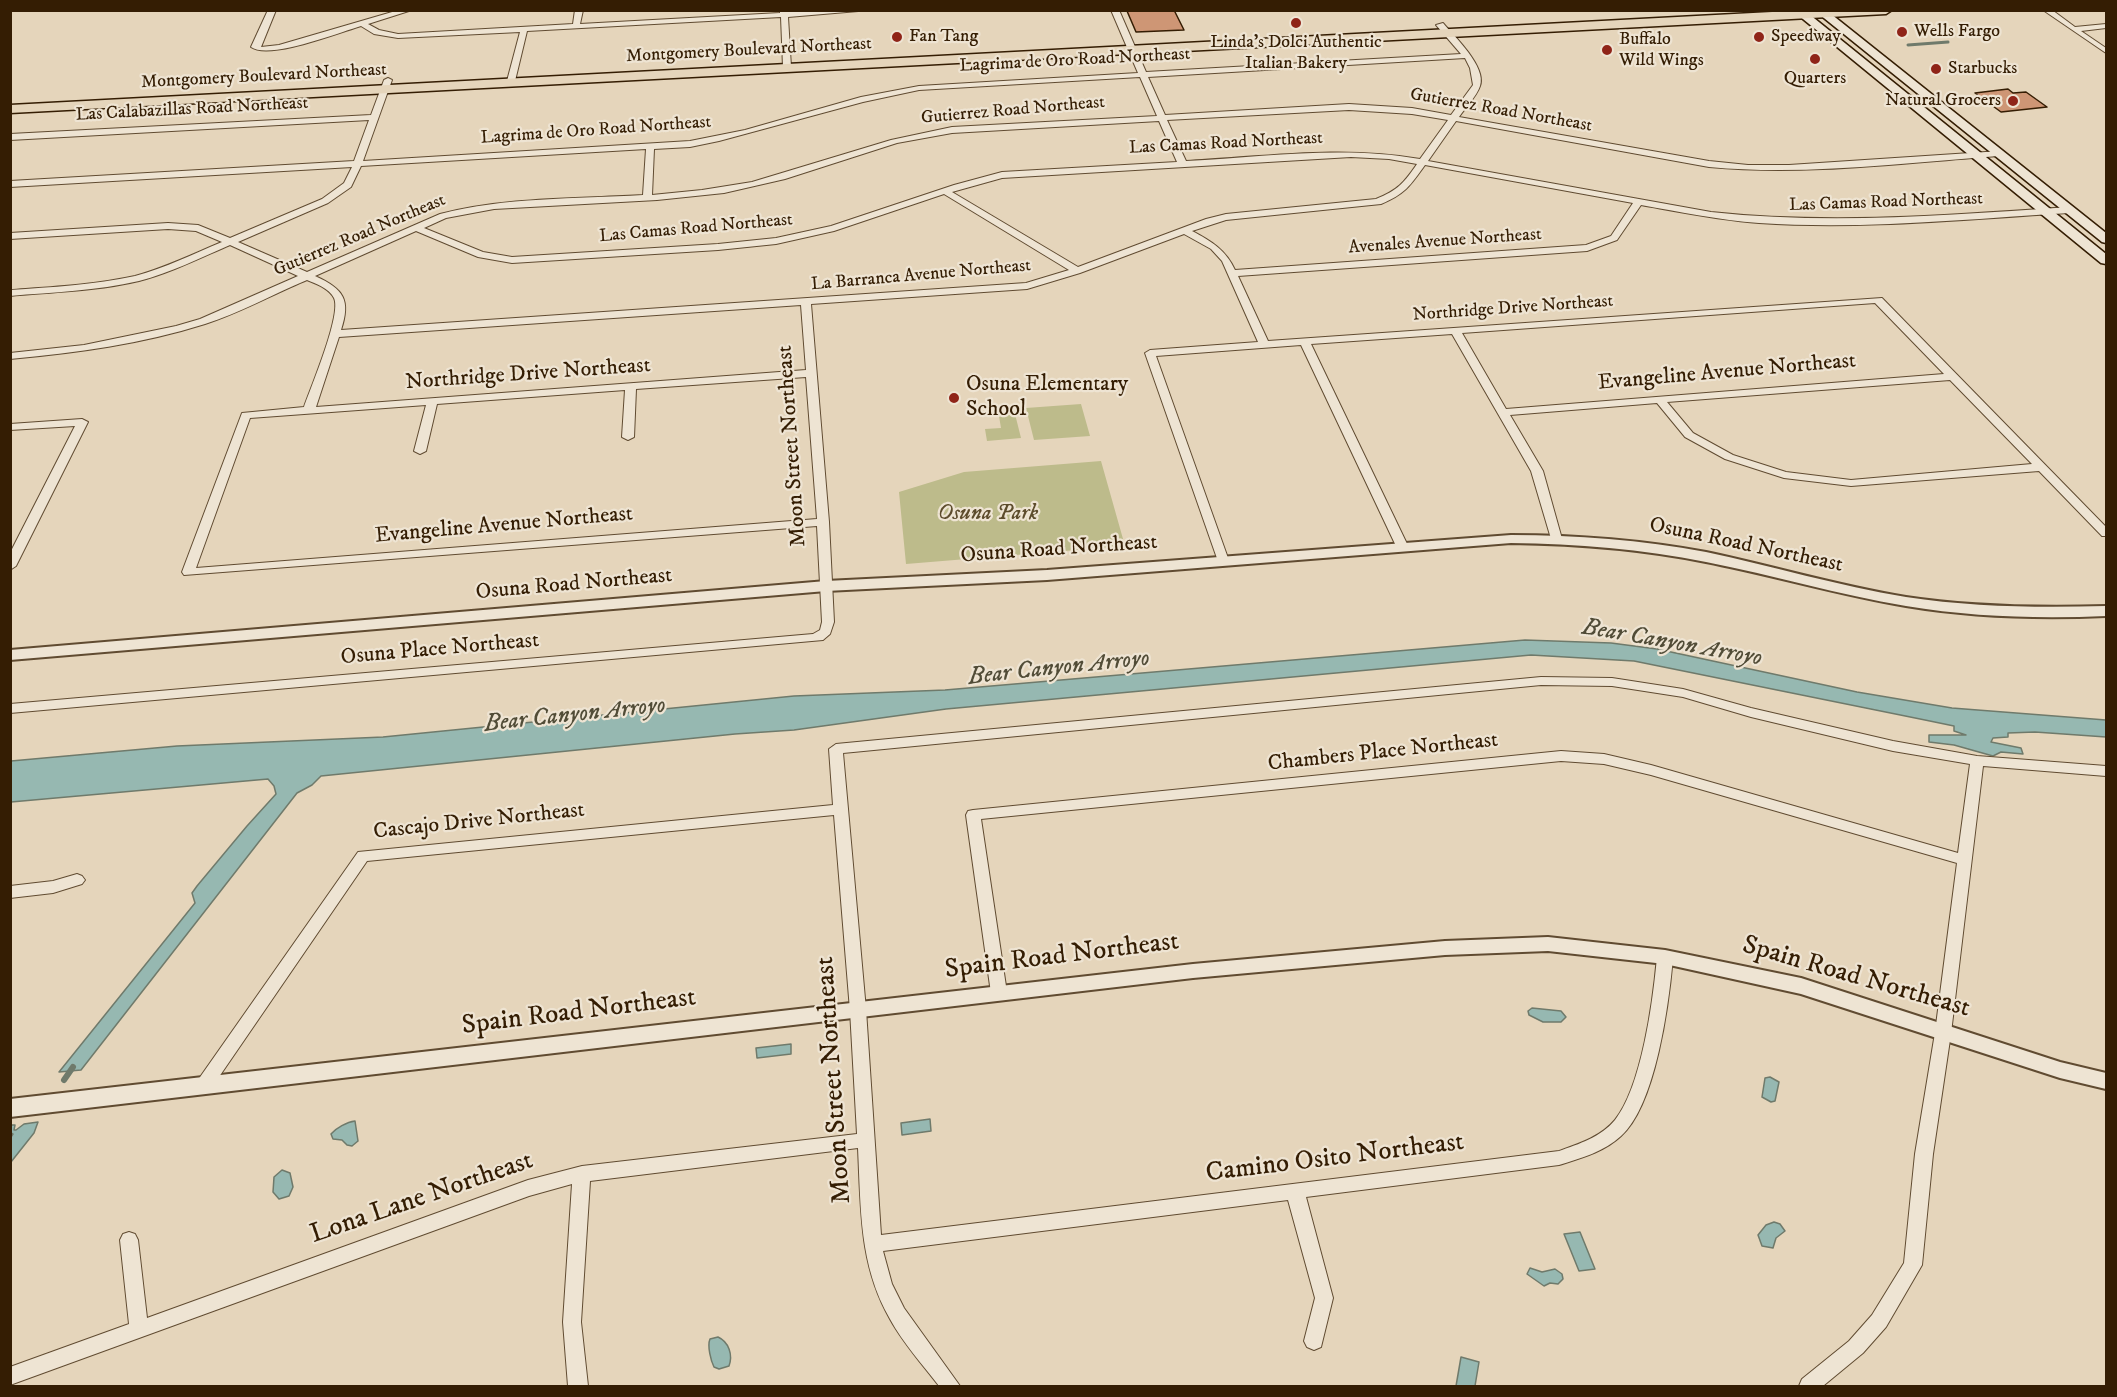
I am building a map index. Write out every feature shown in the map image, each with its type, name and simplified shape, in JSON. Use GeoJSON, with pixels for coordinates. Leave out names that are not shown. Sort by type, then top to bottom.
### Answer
{"type":"FeatureCollection","features":[{"type":"Feature","properties":{"kind":"main road","name":"Montgomery Boulevard Northeast"},"geometry":{"type":"LineString","coordinates":[[1443,29],[1722,10]]}},
{"type":"Feature","properties":{"kind":"main road","name":"Montgomery Boulevard Northeast"},"geometry":{"type":"LineString","coordinates":[[10,108],[512,77],[1443,29],[1886,10]]}},
{"type":"Feature","properties":{"kind":"main road"},"geometry":{"type":"LineString","coordinates":[[1821,12],[2106,239]]}},
{"type":"Feature","properties":{"kind":"main road"},"geometry":{"type":"LineString","coordinates":[[1799,13],[2106,260]]}},
{"type":"Feature","properties":{"kind":"main road","name":"Montgomery Boulevard Northeast"},"geometry":{"type":"LineString","coordinates":[[10,101],[387,84]]}},
{"type":"Feature","properties":{"kind":"street"},"geometry":{"type":"LineString","coordinates":[[272,10],[255,47],[269,49],[409,10]]}},
{"type":"Feature","properties":{"kind":"street"},"geometry":{"type":"LineString","coordinates":[[576,27],[579,10]]}},
{"type":"Feature","properties":{"kind":"street"},"geometry":{"type":"LineString","coordinates":[[679,21],[680,10]]}},
{"type":"Feature","properties":{"kind":"street"},"geometry":{"type":"LineString","coordinates":[[362,24],[377,32],[398,36],[867,10]]}},
{"type":"Feature","properties":{"kind":"street"},"geometry":{"type":"LineString","coordinates":[[1115,10],[1182,163]]}},
{"type":"Feature","properties":{"kind":"street"},"geometry":{"type":"LineString","coordinates":[[2046,10],[2106,51]]}},
{"type":"Feature","properties":{"kind":"street"},"geometry":{"type":"LineString","coordinates":[[784,13],[787,63]]}},
{"type":"Feature","properties":{"kind":"street"},"geometry":{"type":"LineString","coordinates":[[2074,30],[2106,26]]}},
{"type":"Feature","properties":{"kind":"street"},"geometry":{"type":"LineString","coordinates":[[512,77],[524,29]]}},
{"type":"Feature","properties":{"kind":"street","name":"La Barranca Avenue Northeast"},"geometry":{"type":"LineString","coordinates":[[335,334],[1027,286],[1077,271],[1209,221],[1244,213],[1378,202],[1405,187],[1477,86],[1475,68],[1443,29]]}},
{"type":"Feature","properties":{"kind":"street","name":"Lagrima de Oro Road Northeast"},"geometry":{"type":"LineString","coordinates":[[10,184],[690,144],[728,138],[841,103],[898,90],[944,85],[1466,56]]}},
{"type":"Feature","properties":{"kind":"street"},"geometry":{"type":"LineString","coordinates":[[10,293],[75,289],[123,282],[169,268],[313,207],[337,194],[348,185],[358,164],[387,84]]}},
{"type":"Feature","properties":{"kind":"street","name":"Gutierrez Road Northeast"},"geometry":{"type":"LineString","coordinates":[[10,356],[90,348],[168,332],[204,321],[443,216],[480,207],[699,193],[766,182],[805,172],[888,143],[935,132],[1349,107],[1401,110],[1708,164],[1748,168],[1789,168],[1998,153]]}},
{"type":"Feature","properties":{"kind":"street","name":"Las Calabazillas Road Northeast"},"geometry":{"type":"LineString","coordinates":[[10,137],[375,117]]}},
{"type":"Feature","properties":{"kind":"street"},"geometry":{"type":"LineString","coordinates":[[647,197],[650,147]]}},
{"type":"Feature","properties":{"kind":"street","name":"Las Camas Road Northeast"},"geometry":{"type":"LineString","coordinates":[[416,228],[481,255],[512,260],[727,246],[806,235],[1002,175],[1351,154],[1389,156],[1734,218],[1810,225],[1867,224],[2070,210]]}},
{"type":"Feature","properties":{"kind":"street"},"geometry":{"type":"LineString","coordinates":[[945,191],[1077,271]]}},
{"type":"Feature","properties":{"kind":"street","name":"Avenales Avenue Northeast"},"geometry":{"type":"LineString","coordinates":[[1232,273],[1587,248],[1614,238],[1639,201]]}},
{"type":"Feature","properties":{"kind":"street"},"geometry":{"type":"LineString","coordinates":[[10,236],[177,226],[207,230],[308,276],[335,292],[342,302],[341,315],[309,411]]}},
{"type":"Feature","properties":{"kind":"street"},"geometry":{"type":"LineString","coordinates":[[1184,230],[1214,247],[1226,260],[1264,344]]}},
{"type":"Feature","properties":{"kind":"street","name":"Northridge Drive Northeast"},"geometry":{"type":"LineString","coordinates":[[1223,561],[1150,353],[1878,300],[1953,376]]}},
{"type":"Feature","properties":{"kind":"street","name":"Moon Street Northeast"},"geometry":{"type":"LineString","coordinates":[[807,302],[826,586]]}},
{"type":"Feature","properties":{"kind":"street"},"geometry":{"type":"LineString","coordinates":[[1455,331],[1537,471],[1557,539]]}},
{"type":"Feature","properties":{"kind":"street"},"geometry":{"type":"LineString","coordinates":[[1305,342],[1401,546]]}},
{"type":"Feature","properties":{"kind":"street","name":"Northridge Drive Northeast"},"geometry":{"type":"LineString","coordinates":[[188,572],[246,415],[812,373]]}},
{"type":"Feature","properties":{"kind":"street"},"geometry":{"type":"LineString","coordinates":[[1953,376],[2106,533]]}},
{"type":"Feature","properties":{"kind":"street","name":"Evangeline Avenue Northeast"},"geometry":{"type":"LineString","coordinates":[[1503,412],[1953,376]]}},
{"type":"Feature","properties":{"kind":"street"},"geometry":{"type":"LineString","coordinates":[[628,437],[631,387]]}},
{"type":"Feature","properties":{"kind":"street"},"geometry":{"type":"LineString","coordinates":[[1659,399],[1689,435],[1729,457],[1784,475],[1851,483],[2042,467]]}},
{"type":"Feature","properties":{"kind":"street"},"geometry":{"type":"LineString","coordinates":[[420,451],[432,402]]}},
{"type":"Feature","properties":{"kind":"street"},"geometry":{"type":"LineString","coordinates":[[10,427],[82,422],[10,566]]}},
{"type":"Feature","properties":{"kind":"street","name":"Evangeline Avenue Northeast"},"geometry":{"type":"LineString","coordinates":[[188,572],[823,522]]}},
{"type":"Feature","properties":{"kind":"street","name":"Osuna Road Northeast"},"geometry":{"type":"LineString","coordinates":[[10,655],[826,586],[1047,575],[1469,541],[1557,539],[1687,553],[1878,597],[1947,608],[2009,613],[2106,611]]}},
{"type":"Feature","properties":{"kind":"street","name":"Osuna Place Northeast"},"geometry":{"type":"LineString","coordinates":[[10,709],[815,638],[823,635],[828,628],[826,586]]}},
{"type":"Feature","properties":{"kind":"street","name":"Moon Street Northeast"},"geometry":{"type":"LineString","coordinates":[[950,1386],[897,1314],[883,1285],[872,1244],[858,1010],[836,748],[1541,681],[1577,681],[1612,682],[1683,693],[1841,735],[1977,761]]}},
{"type":"Feature","properties":{"kind":"street","name":"Chambers Place Northeast"},"geometry":{"type":"LineString","coordinates":[[999,993],[973,814],[1561,756],[1604,759],[1639,767],[1964,860]]}},
{"type":"Feature","properties":{"kind":"street"},"geometry":{"type":"LineString","coordinates":[[1809,1386],[1856,1347],[1879,1321],[1913,1265],[1924,1154],[1943,1033],[1977,761],[2106,771]]}},
{"type":"Feature","properties":{"kind":"street","name":"Cascajo Drive Northeast"},"geometry":{"type":"LineString","coordinates":[[204,1085],[363,856],[841,808]]}},
{"type":"Feature","properties":{"kind":"street"},"geometry":{"type":"LineString","coordinates":[[10,892],[52,887],[77,880]]}},
{"type":"Feature","properties":{"kind":"street","name":"Spain Road Northeast"},"geometry":{"type":"LineString","coordinates":[[12,1108],[1192,971],[1445,948],[1548,944],[1665,957],[1801,986],[2060,1070],[2106,1081]]}},
{"type":"Feature","properties":{"kind":"street","name":"Camino Osito Northeast"},"geometry":{"type":"LineString","coordinates":[[872,1244],[1559,1158],[1594,1146],[1621,1125],[1636,1098],[1664,980],[1665,957]]}},
{"type":"Feature","properties":{"kind":"street","name":"Lona Lane Northeast"},"geometry":{"type":"LineString","coordinates":[[10,1376],[528,1188],[582,1174],[867,1140]]}},
{"type":"Feature","properties":{"kind":"street"},"geometry":{"type":"LineString","coordinates":[[578,1386],[572,1322],[582,1174]]}},
{"type":"Feature","properties":{"kind":"street"},"geometry":{"type":"LineString","coordinates":[[1295,1191],[1324,1298],[1314,1341]]}},
{"type":"Feature","properties":{"kind":"street"},"geometry":{"type":"LineString","coordinates":[[129,1240],[139,1330]]}},
{"type":"Feature","properties":{"kind":"green space"},"geometry":{"type":"Polygon","coordinates":[[[1081,404],[1090,436],[1034,440],[1026,408],[1081,404]]]}},
{"type":"Feature","properties":{"kind":"green space"},"geometry":{"type":"Polygon","coordinates":[[[1015,414],[1021,438],[987,441],[985,429],[1001,428],[999,416],[1015,414]]]}},
{"type":"Feature","properties":{"kind":"green space","name":"Osuna Park"},"geometry":{"type":"Polygon","coordinates":[[[1101,461],[1125,546],[906,564],[899,492],[964,472],[1101,461]]]}},
{"type":"Feature","properties":{"kind":"water"},"geometry":{"type":"Polygon","coordinates":[[[1525,640],[1611,643],[1657,649],[1857,692],[1952,708],[2106,720],[2106,737],[2035,732],[2008,733],[2008,737],[1993,738],[1991,742],[2021,748],[2023,754],[2001,752],[1993,756],[1954,745],[1929,742],[1929,735],[1966,735],[1954,731],[1954,726],[1634,661],[1531,655],[946,709],[794,730],[321,776],[312,785],[297,793],[81,1070],[59,1072],[195,903],[192,893],[197,886],[276,794],[274,786],[268,779],[11,802],[11,761],[177,746],[383,737],[794,696],[945,690],[1525,640]]]}},
{"type":"Feature","properties":{"kind":"water"},"geometry":{"type":"Polygon","coordinates":[[[1532,1008],[1561,1011],[1566,1017],[1561,1022],[1543,1022],[1529,1015],[1528,1011],[1532,1008]]]}},
{"type":"Feature","properties":{"kind":"water"},"geometry":{"type":"Polygon","coordinates":[[[791,1044],[791,1054],[757,1058],[756,1048],[791,1044]]]}},
{"type":"Feature","properties":{"kind":"water"},"geometry":{"type":"Polygon","coordinates":[[[1770,1077],[1779,1082],[1775,1101],[1771,1102],[1762,1097],[1765,1078],[1770,1077]]]}},
{"type":"Feature","properties":{"kind":"water"},"geometry":{"type":"Polygon","coordinates":[[[930,1119],[931,1131],[902,1135],[901,1123],[930,1119]]]}},
{"type":"Feature","properties":{"kind":"water"},"geometry":{"type":"Polygon","coordinates":[[[355,1121],[358,1141],[352,1146],[342,1140],[333,1139],[331,1134],[345,1124],[355,1121]]]}},
{"type":"Feature","properties":{"kind":"water"},"geometry":{"type":"Polygon","coordinates":[[[38,1122],[34,1133],[11,1162],[13,1134],[11,1125],[15,1125],[14,1130],[16,1130],[24,1124],[38,1122]]]}},
{"type":"Feature","properties":{"kind":"water"},"geometry":{"type":"Polygon","coordinates":[[[282,1170],[290,1173],[293,1187],[289,1196],[279,1199],[273,1192],[274,1177],[282,1170]]]}},
{"type":"Feature","properties":{"kind":"water"},"geometry":{"type":"Polygon","coordinates":[[[1774,1222],[1780,1224],[1785,1231],[1776,1238],[1773,1248],[1762,1246],[1758,1235],[1766,1225],[1774,1222]]]}},
{"type":"Feature","properties":{"kind":"water"},"geometry":{"type":"Polygon","coordinates":[[[1580,1232],[1595,1269],[1579,1271],[1564,1234],[1580,1232]]]}},
{"type":"Feature","properties":{"kind":"water"},"geometry":{"type":"Polygon","coordinates":[[[1530,1268],[1542,1272],[1555,1269],[1562,1274],[1563,1279],[1558,1284],[1550,1283],[1544,1286],[1527,1274],[1530,1268]]]}},
{"type":"Feature","properties":{"kind":"water"},"geometry":{"type":"Polygon","coordinates":[[[718,1337],[727,1345],[731,1358],[729,1366],[719,1369],[714,1367],[709,1345],[710,1339],[718,1337]]]}},
{"type":"Feature","properties":{"kind":"water"},"geometry":{"type":"Polygon","coordinates":[[[1461,1357],[1479,1362],[1475,1386],[1456,1386],[1461,1357]]]}},
{"type":"Feature","properties":{"kind":"building"},"geometry":{"type":"Polygon","coordinates":[[[1174,10],[1184,30],[1136,32],[1127,11],[1174,10]]]}},
{"type":"Feature","properties":{"kind":"building","name":"Natural Grocers"},"geometry":{"type":"Polygon","coordinates":[[[2008,89],[2013,93],[2026,92],[2047,107],[2001,112],[1975,93],[2008,89]]]}},
{"type":"Feature","properties":{"kind":"waterway"},"geometry":{"type":"LineString","coordinates":[[1908,45],[1948,42]]}},
{"type":"Feature","properties":{"kind":"waterway"},"geometry":{"type":"LineString","coordinates":[[64,1080],[73,1067]]}},
{"type":"Feature","properties":{"kind":"place","name":"Linda's Dolci Authentic Italian Bakery"},"geometry":{"type":"Point","coordinates":[1296,23]}},
{"type":"Feature","properties":{"kind":"place","name":"Wells Fargo"},"geometry":{"type":"Point","coordinates":[1902,32]}},
{"type":"Feature","properties":{"kind":"place","name":"Fan Tang"},"geometry":{"type":"Point","coordinates":[897,37]}},
{"type":"Feature","properties":{"kind":"place","name":"Speedway"},"geometry":{"type":"Point","coordinates":[1759,37]}},
{"type":"Feature","properties":{"kind":"place","name":"Buffalo Wild Wings"},"geometry":{"type":"Point","coordinates":[1607,50]}},
{"type":"Feature","properties":{"kind":"place","name":"Quarters"},"geometry":{"type":"Point","coordinates":[1815,59]}},
{"type":"Feature","properties":{"kind":"place","name":"Starbucks"},"geometry":{"type":"Point","coordinates":[1936,69]}},
{"type":"Feature","properties":{"kind":"place","name":"Natural Grocers"},"geometry":{"type":"Point","coordinates":[2013,101]}},
{"type":"Feature","properties":{"kind":"place","name":"Osuna Elementary School"},"geometry":{"type":"Point","coordinates":[954,398]}},
{"type":"Feature","properties":{"kind":"water label","name":"Bear Canyon Arroyo"},"geometry":{"type":"Point","coordinates":[1672,644]}},
{"type":"Feature","properties":{"kind":"water label","name":"Bear Canyon Arroyo"},"geometry":{"type":"Point","coordinates":[1059,669]}},
{"type":"Feature","properties":{"kind":"water label","name":"Bear Canyon Arroyo"},"geometry":{"type":"Point","coordinates":[575,716]}}]}
